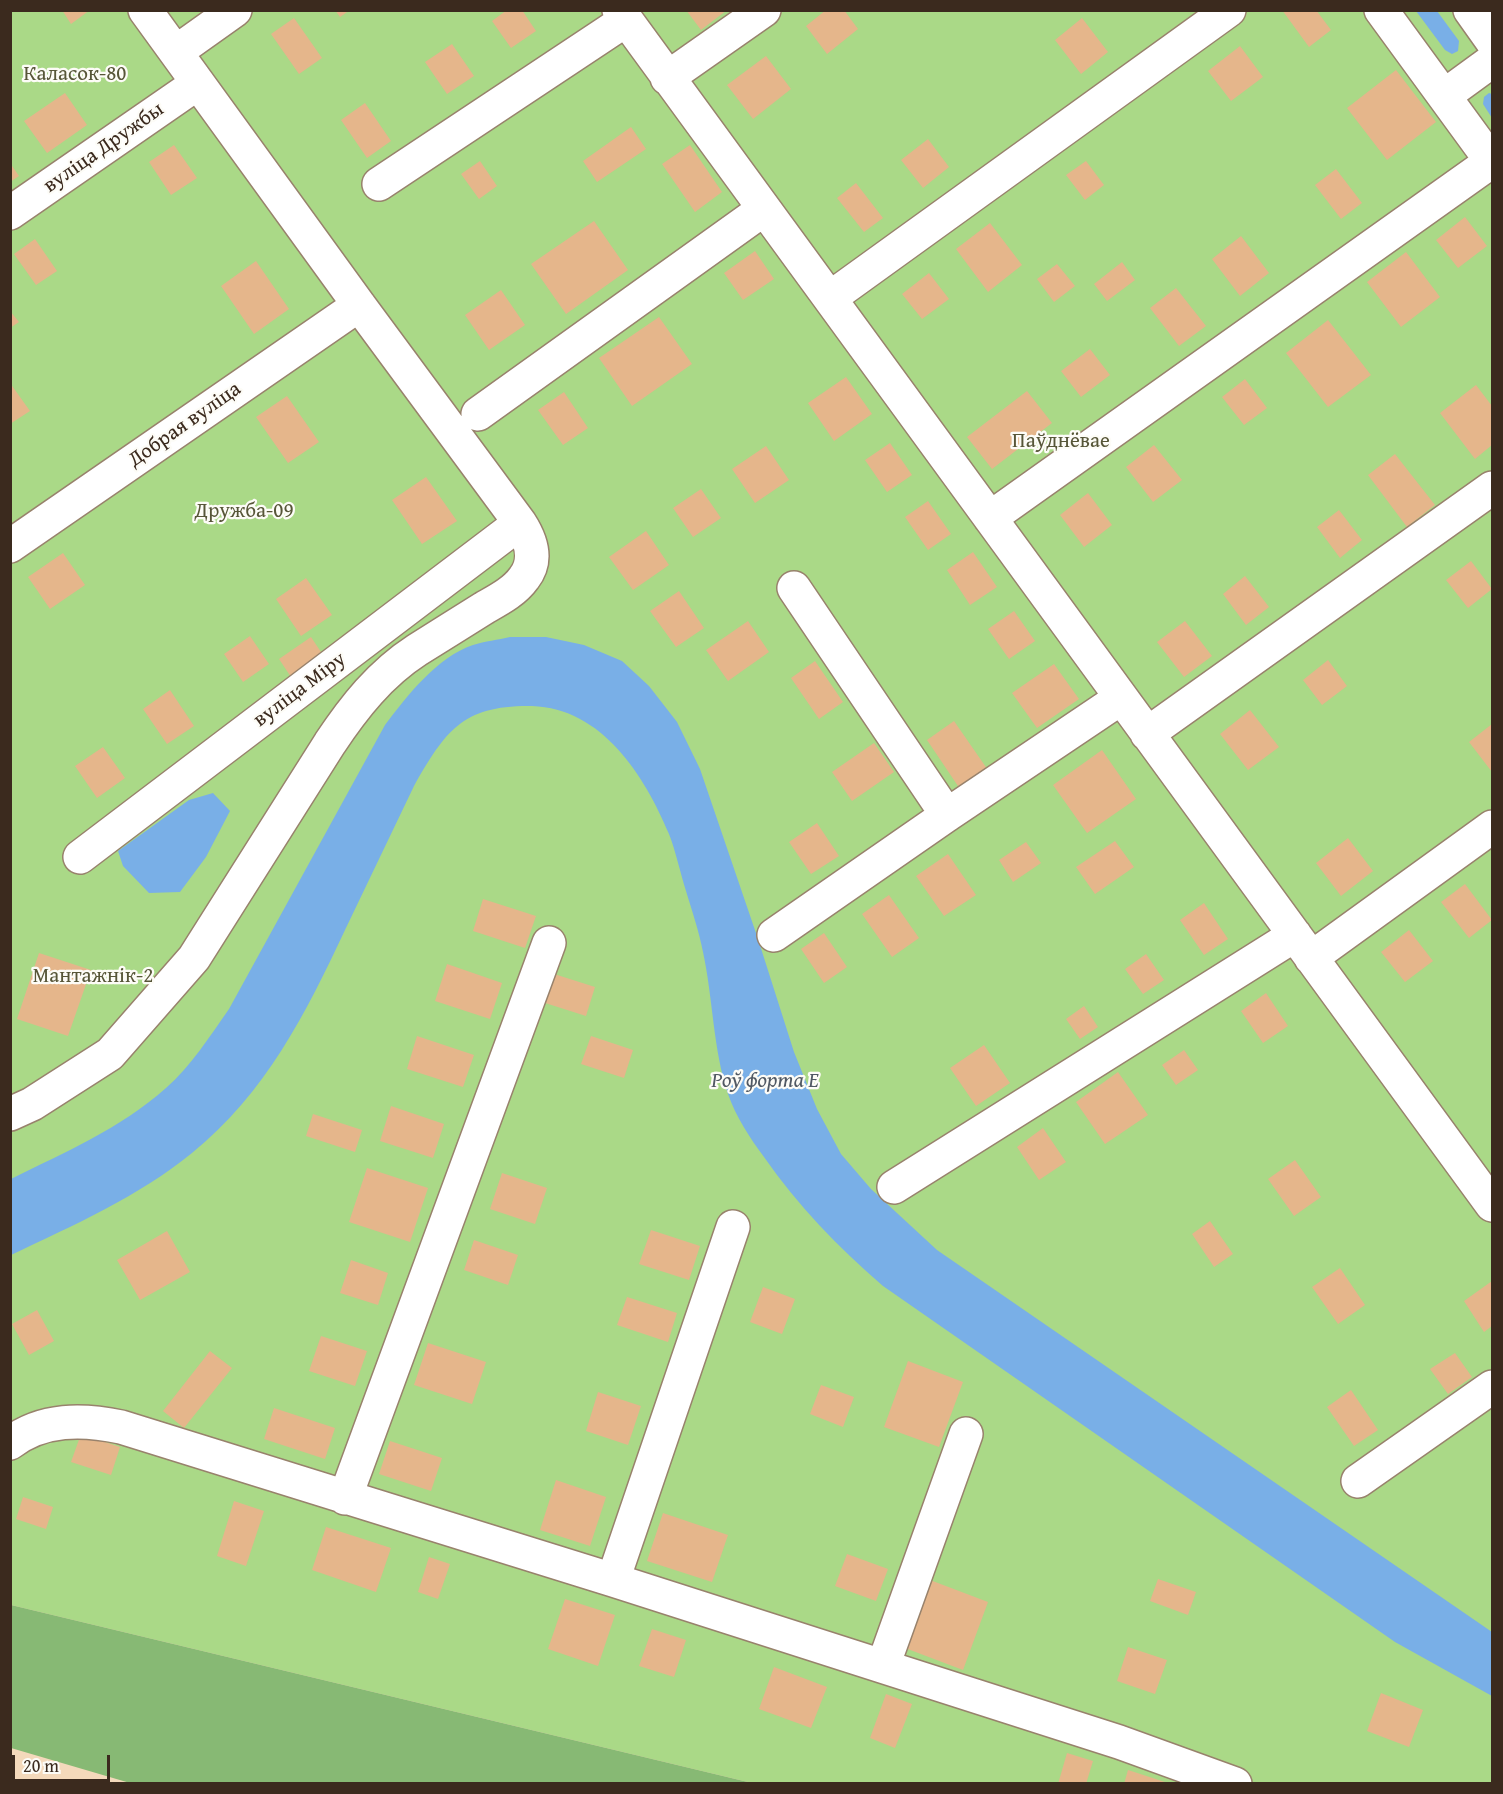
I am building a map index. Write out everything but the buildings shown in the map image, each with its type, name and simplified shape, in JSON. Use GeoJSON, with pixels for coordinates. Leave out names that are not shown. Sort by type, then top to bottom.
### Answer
{"type":"FeatureCollection","features":[{"type":"Feature","properties":{"kind":"lane"},"geometry":{"type":"LineString","coordinates":[[10,1114],[32,1104],[110,1054],[194,958],[330,743],[375,684],[415,651],[508,593],[529,570],[532,552],[531,542],[520,523],[145,10]]}},
{"type":"Feature","properties":{"kind":"lane"},"geometry":{"type":"LineString","coordinates":[[176,52],[235,10]]}},
{"type":"Feature","properties":{"kind":"lane"},"geometry":{"type":"LineString","coordinates":[[667,78],[764,10]]}},
{"type":"Feature","properties":{"kind":"lane"},"geometry":{"type":"LineString","coordinates":[[830,297],[1229,10]]}},
{"type":"Feature","properties":{"kind":"lane"},"geometry":{"type":"LineString","coordinates":[[990,518],[1492,162],[1381,10]]}},
{"type":"Feature","properties":{"kind":"lane"},"geometry":{"type":"LineString","coordinates":[[1470,10],[1492,41]]}},
{"type":"Feature","properties":{"kind":"lane"},"geometry":{"type":"LineString","coordinates":[[379,184],[622,15],[1303,947],[1482,1168],[1492,1205]]}},
{"type":"Feature","properties":{"kind":"lane"},"geometry":{"type":"LineString","coordinates":[[1444,96],[1492,61]]}},
{"type":"Feature","properties":{"kind":"lane","name":"вуліца Дружбы"},"geometry":{"type":"LineString","coordinates":[[10,213],[198,83]]}},
{"type":"Feature","properties":{"kind":"lane"},"geometry":{"type":"LineString","coordinates":[[478,414],[764,209]]}},
{"type":"Feature","properties":{"kind":"lane","name":"Добрая вуліца"},"geometry":{"type":"LineString","coordinates":[[10,546],[359,305]]}},
{"type":"Feature","properties":{"kind":"lane"},"geometry":{"type":"LineString","coordinates":[[1147,734],[1492,488]]}},
{"type":"Feature","properties":{"kind":"lane","name":"вуліца Міру"},"geometry":{"type":"LineString","coordinates":[[80,857],[520,523]]}},
{"type":"Feature","properties":{"kind":"lane"},"geometry":{"type":"LineString","coordinates":[[794,588],[947,815]]}},
{"type":"Feature","properties":{"kind":"lane"},"geometry":{"type":"LineString","coordinates":[[774,935],[1120,698]]}},
{"type":"Feature","properties":{"kind":"lane"},"geometry":{"type":"LineString","coordinates":[[894,1187],[1303,947],[1492,827]]}},
{"type":"Feature","properties":{"kind":"lane"},"geometry":{"type":"LineString","coordinates":[[345,1498],[549,943]]}},
{"type":"Feature","properties":{"kind":"lane"},"geometry":{"type":"LineString","coordinates":[[613,1580],[733,1227]]}},
{"type":"Feature","properties":{"kind":"lane"},"geometry":{"type":"LineString","coordinates":[[1359,1481],[1492,1387]]}},
{"type":"Feature","properties":{"kind":"lane"},"geometry":{"type":"LineString","coordinates":[[10,1443],[26,1432],[57,1423],[89,1422],[137,1432],[883,1666],[1119,1742],[1235,1784]]}},
{"type":"Feature","properties":{"kind":"lane"},"geometry":{"type":"LineString","coordinates":[[883,1666],[966,1434]]}},
{"type":"Feature","properties":{"kind":"green space"},"geometry":{"type":"Polygon","coordinates":[[[10,11],[1492,11],[1492,1783],[752,1783],[11,1605],[10,11]]]}},
{"type":"Feature","properties":{"kind":"green space"},"geometry":{"type":"Polygon","coordinates":[[[11,1605],[752,1783],[130,1783],[11,1748],[11,1605]]]}},
{"type":"Feature","properties":{"kind":"water"},"geometry":{"type":"Polygon","coordinates":[[[1416,11],[1437,11],[1459,41],[1458,51],[1452,54],[1445,50],[1416,11]]]}},
{"type":"Feature","properties":{"kind":"water"},"geometry":{"type":"Polygon","coordinates":[[[1489,93],[1492,94],[1492,118],[1483,104],[1484,97],[1489,93]]]}},
{"type":"Feature","properties":{"kind":"water","name":"Роў форта Е"},"geometry":{"type":"Polygon","coordinates":[[[510,637],[546,637],[584,645],[622,661],[649,686],[677,722],[700,769],[794,1052],[817,1109],[841,1154],[871,1189],[937,1250],[1492,1632],[1492,1696],[1395,1642],[883,1286],[819,1225],[777,1175],[744,1127],[731,1103],[719,1059],[700,936],[674,848],[659,812],[634,769],[618,749],[600,732],[580,719],[557,710],[532,706],[489,710],[473,716],[447,736],[425,766],[414,786],[299,1021],[263,1078],[242,1105],[192,1153],[150,1183],[105,1209],[11,1255],[11,1179],[111,1128],[148,1103],[184,1070],[229,1009],[385,725],[413,690],[447,658],[482,642],[510,637]]]}},
{"type":"Feature","properties":{"kind":"water"},"geometry":{"type":"Polygon","coordinates":[[[213,793],[230,811],[206,857],[180,892],[149,893],[123,866],[118,851],[189,800],[213,793]]]}},
{"type":"Feature","properties":{"kind":"park label","name":"Каласок-80"},"geometry":{"type":"Point","coordinates":[75,75]}},
{"type":"Feature","properties":{"kind":"park label","name":"Паўднёвае"},"geometry":{"type":"Point","coordinates":[1061,442]}},
{"type":"Feature","properties":{"kind":"park label","name":"Дружба-09"},"geometry":{"type":"Point","coordinates":[244,512]}},
{"type":"Feature","properties":{"kind":"park label","name":"Мантажнік-2"},"geometry":{"type":"Point","coordinates":[93,977]}}]}
